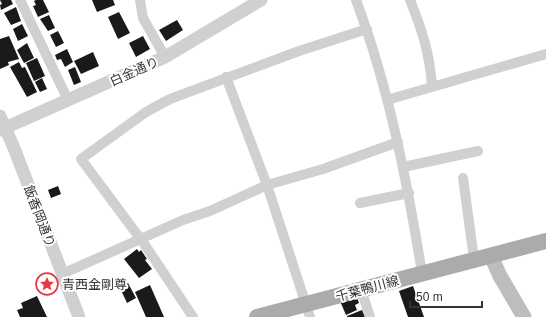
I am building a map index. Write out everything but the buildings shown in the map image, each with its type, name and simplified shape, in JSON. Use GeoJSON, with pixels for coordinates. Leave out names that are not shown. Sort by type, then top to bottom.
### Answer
{"type":"FeatureCollection","features":[{"type":"Feature","properties":{"kind":"main road","name":"千葉鴨川線"},"geometry":{"type":"LineString","coordinates":[[257,317],[308,310],[361,289],[546,241]]}},
{"type":"Feature","properties":{"kind":"main road"},"geometry":{"type":"LineString","coordinates":[[491,256],[500,276],[524,317]]}},
{"type":"Feature","properties":{"kind":"street"},"geometry":{"type":"LineString","coordinates":[[20,0],[68,100]]}},
{"type":"Feature","properties":{"kind":"street"},"geometry":{"type":"LineString","coordinates":[[140,0],[143,18],[165,57]]}},
{"type":"Feature","properties":{"kind":"street","name":"白金通り"},"geometry":{"type":"LineString","coordinates":[[2,125],[68,100],[165,57],[261,0]]}},
{"type":"Feature","properties":{"kind":"street"},"geometry":{"type":"LineString","coordinates":[[356,0],[367,28],[388,100],[409,194],[422,273]]}},
{"type":"Feature","properties":{"kind":"street"},"geometry":{"type":"LineString","coordinates":[[410,0],[424,36],[431,66],[432,87]]}},
{"type":"Feature","properties":{"kind":"street"},"geometry":{"type":"LineString","coordinates":[[193,317],[141,238],[81,159],[146,112],[170,99],[226,77],[367,28]]}},
{"type":"Feature","properties":{"kind":"street"},"geometry":{"type":"LineString","coordinates":[[388,100],[546,54]]}},
{"type":"Feature","properties":{"kind":"street"},"geometry":{"type":"LineString","coordinates":[[226,77],[267,185],[308,310]]}},
{"type":"Feature","properties":{"kind":"street","name":"飯香岡通り"},"geometry":{"type":"LineString","coordinates":[[2,125],[78,317]]}},
{"type":"Feature","properties":{"kind":"street"},"geometry":{"type":"LineString","coordinates":[[62,274],[141,238],[183,220],[210,211],[267,185],[323,169],[398,142]]}},
{"type":"Feature","properties":{"kind":"street"},"geometry":{"type":"LineString","coordinates":[[403,167],[478,151]]}},
{"type":"Feature","properties":{"kind":"street"},"geometry":{"type":"LineString","coordinates":[[463,178],[474,259]]}},
{"type":"Feature","properties":{"kind":"street"},"geometry":{"type":"LineString","coordinates":[[360,203],[409,194]]}},
{"type":"Feature","properties":{"kind":"street"},"geometry":{"type":"LineString","coordinates":[[361,289],[370,317]]}},
{"type":"Feature","properties":{"kind":"place","name":"青西金剛尊"},"geometry":{"type":"Point","coordinates":[47,284]}}]}
